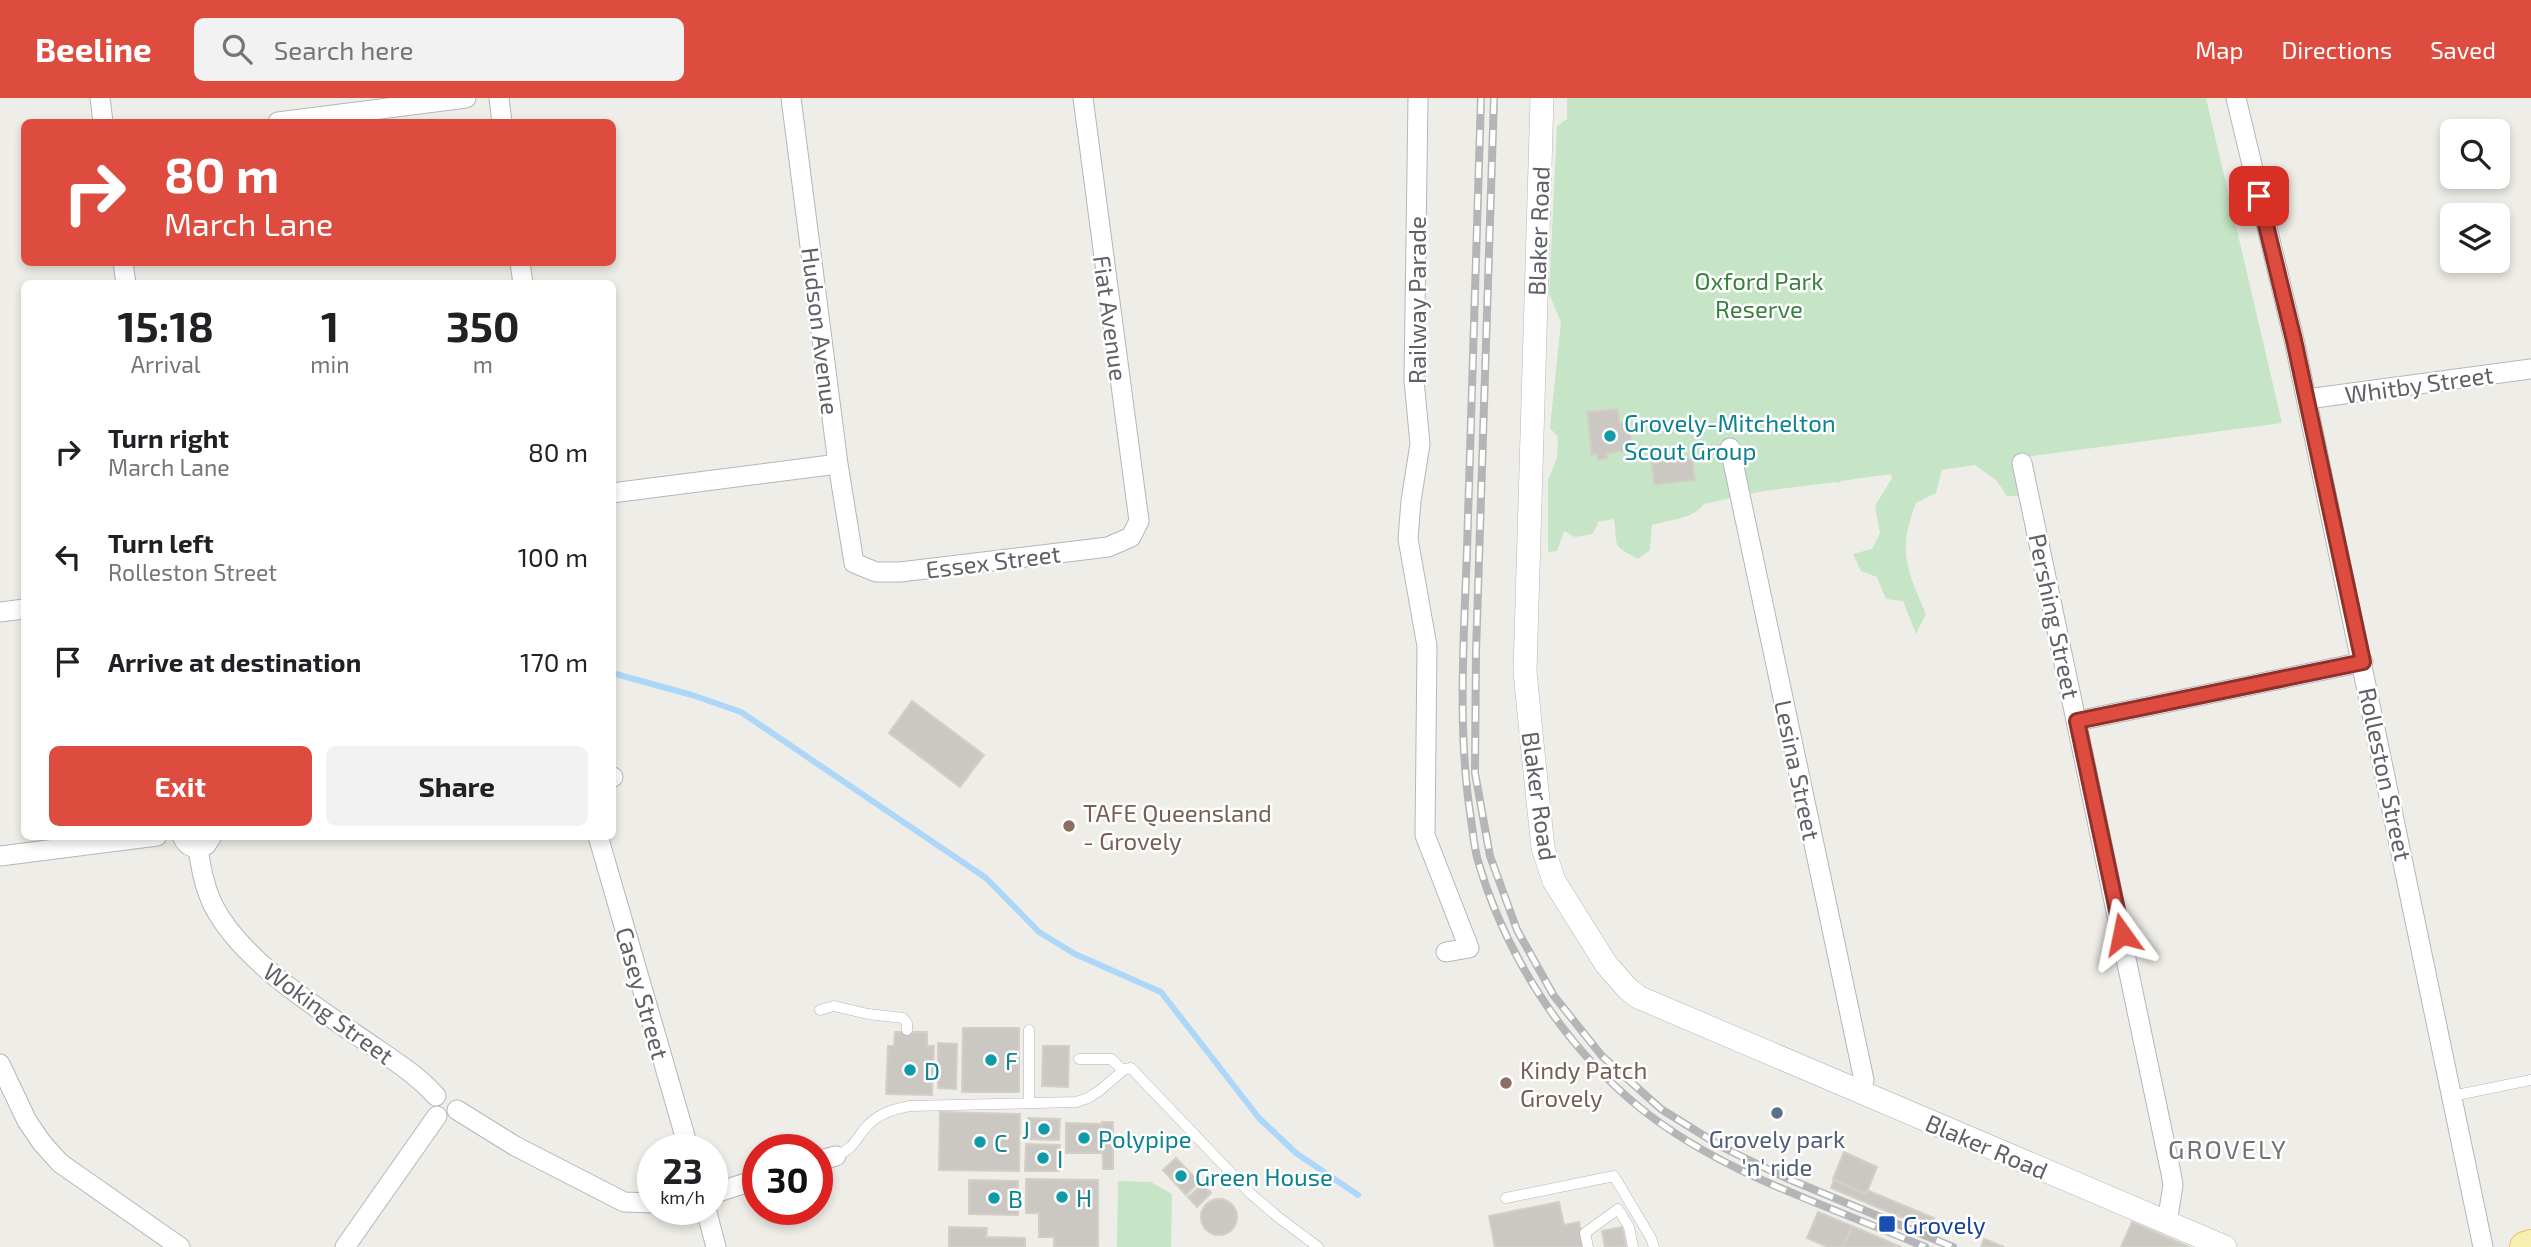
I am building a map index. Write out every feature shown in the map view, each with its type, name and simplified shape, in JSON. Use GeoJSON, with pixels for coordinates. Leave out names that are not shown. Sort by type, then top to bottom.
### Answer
{"type":"FeatureCollection","features":[{"type":"Feature","properties":{"kind":"main road"},"geometry":{"type":"LineString","coordinates":[[2525,1247],[2531,1245]]}},
{"type":"Feature","properties":{"kind":"street"},"geometry":{"type":"LineString","coordinates":[[100,98],[103,119]]}},
{"type":"Feature","properties":{"kind":"street"},"geometry":{"type":"LineString","coordinates":[[302,119],[466,98]]}},
{"type":"Feature","properties":{"kind":"street"},"geometry":{"type":"LineString","coordinates":[[499,98],[502,119]]}},
{"type":"Feature","properties":{"kind":"street","name":"Hudson Avenue"},"geometry":{"type":"LineString","coordinates":[[791,98],[838,464],[854,563]]}},
{"type":"Feature","properties":{"kind":"street","name":"Fiat Avenue"},"geometry":{"type":"LineString","coordinates":[[1083,98],[1139,520],[1131,537]]}},
{"type":"Feature","properties":{"kind":"street","name":"Railway Parade"},"geometry":{"type":"LineString","coordinates":[[1418,98],[1414,380],[1420,444],[1408,539],[1427,646],[1425,835],[1469,948],[1446,952]]}},
{"type":"Feature","properties":{"kind":"street","name":"Blaker Road"},"geometry":{"type":"LineString","coordinates":[[1542,98],[1525,671],[1543,848],[1554,881],[1599,952],[1627,988],[1638,997],[2225,1247]]}},
{"type":"Feature","properties":{"kind":"street","name":"Rolleston Street"},"geometry":{"type":"LineString","coordinates":[[2237,98],[2307,399],[2483,1247]]}},
{"type":"Feature","properties":{"kind":"street","name":"Whitby Street"},"geometry":{"type":"LineString","coordinates":[[2307,399],[2531,369]]}},
{"type":"Feature","properties":{"kind":"street","name":"Lesina Street"},"geometry":{"type":"LineString","coordinates":[[1730,448],[1864,1080],[1860,1092]]}},
{"type":"Feature","properties":{"kind":"street","name":"Pershing Street"},"geometry":{"type":"LineString","coordinates":[[2022,463],[2171,1173],[2173,1185],[2168,1223]]}},
{"type":"Feature","properties":{"kind":"street"},"geometry":{"type":"LineString","coordinates":[[616,492],[838,464]]}},
{"type":"Feature","properties":{"kind":"street","name":"Essex Street"},"geometry":{"type":"LineString","coordinates":[[854,563],[876,572],[900,572],[1108,547],[1131,537]]}},
{"type":"Feature","properties":{"kind":"street"},"geometry":{"type":"LineString","coordinates":[[0,612],[21,609]]}},
{"type":"Feature","properties":{"kind":"street"},"geometry":{"type":"LineString","coordinates":[[2077,721],[2363,662]]}},
{"type":"Feature","properties":{"kind":"street"},"geometry":{"type":"LineString","coordinates":[[0,856],[126,840]]}},
{"type":"Feature","properties":{"kind":"street"},"geometry":{"type":"LineString","coordinates":[[184,840],[188,846],[205,842]]}},
{"type":"Feature","properties":{"kind":"street","name":"Casey Street"},"geometry":{"type":"LineString","coordinates":[[599,840],[684,1134]]}},
{"type":"Feature","properties":{"kind":"street","name":"Woking Street"},"geometry":{"type":"LineString","coordinates":[[205,842],[204,882],[214,906],[231,931],[269,972],[413,1074],[436,1096]]}},
{"type":"Feature","properties":{"kind":"street"},"geometry":{"type":"LineString","coordinates":[[0,1064],[27,1121],[60,1163],[180,1247]]}},
{"type":"Feature","properties":{"kind":"street"},"geometry":{"type":"LineString","coordinates":[[443,1092],[451,1094],[457,1100],[457,1110],[447,1119],[437,1116],[432,1105],[436,1096],[443,1092]]}},
{"type":"Feature","properties":{"kind":"street"},"geometry":{"type":"LineString","coordinates":[[457,1110],[515,1146],[624,1202],[637,1202]]}},
{"type":"Feature","properties":{"kind":"street"},"geometry":{"type":"LineString","coordinates":[[345,1247],[437,1116]]}},
{"type":"Feature","properties":{"kind":"street"},"geometry":{"type":"LineString","coordinates":[[710,1225],[716,1247]]}},
{"type":"Feature","properties":{"kind":"lane"},"geometry":{"type":"LineString","coordinates":[[820,1010],[834,1006],[903,1018],[907,1023],[907,1030]]}},
{"type":"Feature","properties":{"kind":"lane"},"geometry":{"type":"LineString","coordinates":[[1028,1030],[1029,1103]]}},
{"type":"Feature","properties":{"kind":"lane"},"geometry":{"type":"LineString","coordinates":[[1079,1059],[1111,1059],[1124,1070]]}},
{"type":"Feature","properties":{"kind":"lane"},"geometry":{"type":"LineString","coordinates":[[833,1156],[850,1149],[868,1125],[880,1115],[898,1108],[909,1105],[1076,1102],[1088,1098],[1124,1070],[1134,1069],[1251,1194],[1318,1247]]}},
{"type":"Feature","properties":{"kind":"lane"},"geometry":{"type":"LineString","coordinates":[[2452,1096],[2531,1080]]}},
{"type":"Feature","properties":{"kind":"lane"},"geometry":{"type":"LineString","coordinates":[[1506,1198],[1614,1176],[1651,1237],[1654,1247]]}},
{"type":"Feature","properties":{"kind":"lane"},"geometry":{"type":"LineString","coordinates":[[1588,1247],[1585,1233],[1618,1209],[1629,1227],[1633,1247]]}},
{"type":"Feature","properties":{"kind":"green space","name":"Oxford Park Reserve"},"geometry":{"type":"Polygon","coordinates":[[[1567,98],[2206,98],[2282,423],[2016,458],[2018,496],[2007,496],[1996,480],[1975,465],[1942,470],[1936,493],[1916,503],[1907,534],[1909,572],[1926,614],[1916,634],[1903,601],[1886,599],[1877,577],[1861,571],[1853,554],[1872,549],[1880,533],[1875,506],[1892,478],[1891,474],[1763,491],[1704,504],[1687,516],[1652,525],[1650,550],[1638,559],[1617,544],[1614,519],[1597,522],[1592,534],[1575,537],[1564,531],[1557,551],[1548,552],[1548,480],[1557,458],[1558,437],[1550,428],[1561,322],[1549,294],[1557,126],[1567,119],[1567,98]]]}},
{"type":"Feature","properties":{"kind":"green space"},"geometry":{"type":"Polygon","coordinates":[[[1118,1181],[1151,1182],[1172,1194],[1171,1247],[1117,1247],[1118,1181]]]}},
{"type":"Feature","properties":{"kind":"building","name":"Grovely-Mitchelton Scout Group"},"geometry":{"type":"Polygon","coordinates":[[[1618,409],[1619,423],[1629,422],[1632,450],[1607,453],[1608,458],[1598,460],[1597,454],[1592,455],[1587,412],[1618,409]]]}},
{"type":"Feature","properties":{"kind":"building"},"geometry":{"type":"Polygon","coordinates":[[[1692,458],[1695,480],[1654,485],[1652,463],[1692,458]]]}},
{"type":"Feature","properties":{"kind":"building"},"geometry":{"type":"Polygon","coordinates":[[[912,701],[984,755],[960,787],[889,733],[912,701]]]}},
{"type":"Feature","properties":{"kind":"building","name":"F"},"geometry":{"type":"Polygon","coordinates":[[[963,1028],[1019,1028],[1019,1092],[962,1092],[963,1028]]]}},
{"type":"Feature","properties":{"kind":"building","name":"D"},"geometry":{"type":"Polygon","coordinates":[[[895,1032],[927,1032],[927,1046],[934,1046],[932,1095],[886,1094],[888,1046],[894,1046],[895,1032]]]}},
{"type":"Feature","properties":{"kind":"building"},"geometry":{"type":"Polygon","coordinates":[[[938,1043],[957,1044],[956,1089],[938,1088],[938,1043]]]}},
{"type":"Feature","properties":{"kind":"building"},"geometry":{"type":"Polygon","coordinates":[[[1043,1046],[1069,1046],[1068,1087],[1042,1086],[1043,1046]]]}},
{"type":"Feature","properties":{"kind":"building","name":"C"},"geometry":{"type":"Polygon","coordinates":[[[940,1112],[1020,1114],[1019,1171],[939,1170],[940,1112]]]}},
{"type":"Feature","properties":{"kind":"building","name":"J"},"geometry":{"type":"Polygon","coordinates":[[[1028,1118],[1060,1119],[1059,1140],[1028,1139],[1028,1118]]]}},
{"type":"Feature","properties":{"kind":"building"},"geometry":{"type":"Polygon","coordinates":[[[1102,1122],[1113,1122],[1113,1169],[1103,1169],[1102,1122]]]}},
{"type":"Feature","properties":{"kind":"building","name":"Polypipe"},"geometry":{"type":"Polygon","coordinates":[[[1066,1123],[1101,1124],[1101,1153],[1066,1153],[1066,1123]]]}},
{"type":"Feature","properties":{"kind":"building","name":"I"},"geometry":{"type":"Polygon","coordinates":[[[1026,1144],[1060,1145],[1059,1171],[1025,1171],[1026,1144]]]}},
{"type":"Feature","properties":{"kind":"building"},"geometry":{"type":"Polygon","coordinates":[[[1844,1152],[1877,1167],[1866,1194],[1833,1179],[1844,1152]]]}},
{"type":"Feature","properties":{"kind":"building","name":"Green House"},"geometry":{"type":"Polygon","coordinates":[[[1176,1158],[1199,1182],[1186,1195],[1163,1170],[1176,1158]]]}},
{"type":"Feature","properties":{"kind":"building","name":"H"},"geometry":{"type":"Polygon","coordinates":[[[1026,1179],[1098,1180],[1098,1247],[1054,1247],[1054,1237],[1039,1237],[1039,1213],[1026,1213],[1026,1179]]]}},
{"type":"Feature","properties":{"kind":"building","name":"B"},"geometry":{"type":"Polygon","coordinates":[[[969,1180],[1018,1181],[1018,1215],[969,1214],[969,1180]]]}},
{"type":"Feature","properties":{"kind":"building"},"geometry":{"type":"Polygon","coordinates":[[[1834,1180],[1866,1194],[1867,1190],[1934,1218],[1929,1229],[1831,1188],[1834,1180]]]}},
{"type":"Feature","properties":{"kind":"building","name":"Green House"},"geometry":{"type":"Polygon","coordinates":[[[1203,1184],[1211,1193],[1197,1207],[1188,1197],[1203,1184]]]}},
{"type":"Feature","properties":{"kind":"building"},"geometry":{"type":"Polygon","coordinates":[[[1219,1199],[1232,1204],[1237,1217],[1232,1230],[1219,1235],[1206,1230],[1201,1217],[1206,1204],[1219,1199]]]}},
{"type":"Feature","properties":{"kind":"building"},"geometry":{"type":"Polygon","coordinates":[[[1559,1202],[1564,1225],[1579,1222],[1584,1247],[1495,1247],[1489,1216],[1559,1202]]]}},
{"type":"Feature","properties":{"kind":"building"},"geometry":{"type":"Polygon","coordinates":[[[1818,1212],[1852,1226],[1843,1247],[1828,1247],[1807,1238],[1818,1212]]]}},
{"type":"Feature","properties":{"kind":"building"},"geometry":{"type":"Polygon","coordinates":[[[2132,1222],[2189,1247],[2121,1247],[2132,1222]]]}},
{"type":"Feature","properties":{"kind":"building"},"geometry":{"type":"Polygon","coordinates":[[[1852,1226],[1901,1247],[1843,1247],[1852,1226]]]}},
{"type":"Feature","properties":{"kind":"building"},"geometry":{"type":"Polygon","coordinates":[[[949,1227],[987,1228],[986,1237],[1025,1238],[1025,1247],[949,1247],[949,1227]]]}},
{"type":"Feature","properties":{"kind":"building"},"geometry":{"type":"Polygon","coordinates":[[[1622,1227],[1626,1247],[1605,1247],[1602,1231],[1622,1227]]]}},
{"type":"Feature","properties":{"kind":"building"},"geometry":{"type":"Polygon","coordinates":[[[1984,1239],[2004,1247],[1981,1247],[1984,1239]]]}},
{"type":"Feature","properties":{"kind":"waterway"},"geometry":{"type":"LineString","coordinates":[[616,674],[741,712],[986,878],[1039,932],[1075,954],[1161,992],[1259,1118],[1296,1153],[1358,1195]]}},
{"type":"Feature","properties":{"kind":"railway"},"geometry":{"type":"LineString","coordinates":[[1481,98],[1463,719],[1474,840],[1490,896],[1504,930],[1540,996],[1586,1055],[1639,1107],[1671,1131],[1741,1170],[1925,1247]]}},
{"type":"Feature","properties":{"kind":"railway"},"geometry":{"type":"LineString","coordinates":[[1494,98],[1476,652],[1475,773],[1490,856],[1517,930],[1554,996],[1602,1056],[1661,1109],[1722,1147],[1786,1178],[1953,1247]]}},
{"type":"Feature","properties":{"kind":"place","name":"Grovely-Mitchelton Scout Group"},"geometry":{"type":"Point","coordinates":[1610,436]}},
{"type":"Feature","properties":{"kind":"place","name":"TAFE Queensland - Grovely"},"geometry":{"type":"Point","coordinates":[1069,826]}},
{"type":"Feature","properties":{"kind":"place","name":"F"},"geometry":{"type":"Point","coordinates":[991,1060]}},
{"type":"Feature","properties":{"kind":"place","name":"D"},"geometry":{"type":"Point","coordinates":[910,1070]}},
{"type":"Feature","properties":{"kind":"place","name":"Kindy Patch Grovely"},"geometry":{"type":"Point","coordinates":[1506,1083]}},
{"type":"Feature","properties":{"kind":"place","name":"Grovely park 'n' ride"},"geometry":{"type":"Point","coordinates":[1777,1113]}},
{"type":"Feature","properties":{"kind":"place","name":"J"},"geometry":{"type":"Point","coordinates":[1044,1129]}},
{"type":"Feature","properties":{"kind":"place","name":"Polypipe"},"geometry":{"type":"Point","coordinates":[1084,1138]}},
{"type":"Feature","properties":{"kind":"place","name":"C"},"geometry":{"type":"Point","coordinates":[980,1142]}},
{"type":"Feature","properties":{"kind":"place","name":"I"},"geometry":{"type":"Point","coordinates":[1043,1158]}},
{"type":"Feature","properties":{"kind":"place","name":"Green House"},"geometry":{"type":"Point","coordinates":[1181,1176]}},
{"type":"Feature","properties":{"kind":"place","name":"H"},"geometry":{"type":"Point","coordinates":[1062,1197]}},
{"type":"Feature","properties":{"kind":"place","name":"B"},"geometry":{"type":"Point","coordinates":[994,1198]}},
{"type":"Feature","properties":{"kind":"place","name":"Grovely"},"geometry":{"type":"Point","coordinates":[1887,1224]}},
{"type":"Feature","properties":{"kind":"district","name":"GROVELY"},"geometry":{"type":"Point","coordinates":[2228,1148]}},
{"type":"Feature","properties":{"kind":"route"},"geometry":{"type":"LineString","coordinates":[[2122,934],[2077,721],[2363,662],[2294,340],[2259,196]]}}]}
